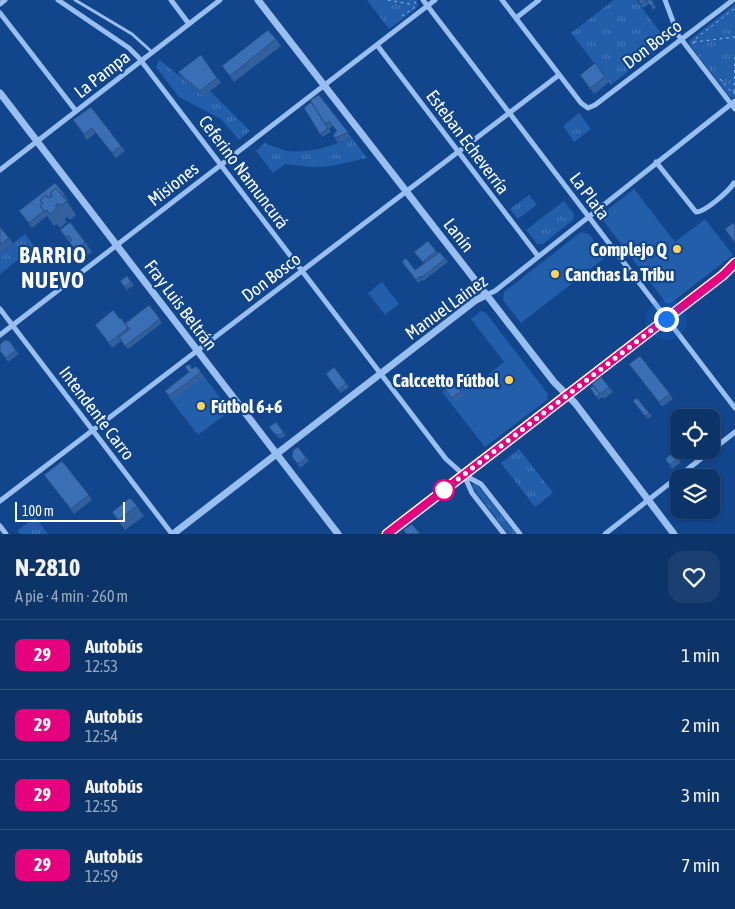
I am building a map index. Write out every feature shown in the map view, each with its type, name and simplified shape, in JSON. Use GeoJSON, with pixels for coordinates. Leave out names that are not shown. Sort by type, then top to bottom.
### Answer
{"type":"FeatureCollection","features":[{"type":"Feature","properties":{"kind":"street"},"geometry":{"type":"LineString","coordinates":[[0,4],[5,0]]}},
{"type":"Feature","properties":{"kind":"street","name":"Ceferino Namuncurá"},"geometry":{"type":"LineString","coordinates":[[58,0],[129,48],[141,61],[446,459],[464,475],[481,484],[520,534]]}},
{"type":"Feature","properties":{"kind":"street"},"geometry":{"type":"LineString","coordinates":[[171,0],[189,24]]}},
{"type":"Feature","properties":{"kind":"street","name":"La Pampa"},"geometry":{"type":"LineString","coordinates":[[0,170],[220,0]]}},
{"type":"Feature","properties":{"kind":"street","name":"Lanín"},"geometry":{"type":"LineString","coordinates":[[258,0],[554,382],[575,403],[674,534]]}},
{"type":"Feature","properties":{"kind":"street","name":"La Plata"},"geometry":{"type":"LineString","coordinates":[[423,0],[735,408]]}},
{"type":"Feature","properties":{"kind":"street","name":"Misiones"},"geometry":{"type":"LineString","coordinates":[[0,335],[434,0]]}},
{"type":"Feature","properties":{"kind":"street"},"geometry":{"type":"LineString","coordinates":[[502,0],[559,75]]}},
{"type":"Feature","properties":{"kind":"street"},"geometry":{"type":"LineString","coordinates":[[516,18],[539,0]]}},
{"type":"Feature","properties":{"kind":"street"},"geometry":{"type":"LineString","coordinates":[[665,0],[675,30],[681,40],[734,104]]}},
{"type":"Feature","properties":{"kind":"street","name":"Don Bosco"},"geometry":{"type":"LineString","coordinates":[[0,501],[559,75],[581,103],[588,108],[595,105],[732,0]]}},
{"type":"Feature","properties":{"kind":"street"},"geometry":{"type":"LineString","coordinates":[[0,13],[76,111]]}},
{"type":"Feature","properties":{"kind":"street","name":"Esteban Echeverría"},"geometry":{"type":"LineString","coordinates":[[377,45],[538,256]]}},
{"type":"Feature","properties":{"kind":"street","name":"Fray Luis Beltrán"},"geometry":{"type":"LineString","coordinates":[[0,93],[338,534]]}},
{"type":"Feature","properties":{"kind":"street","name":"Manuel Lainez"},"geometry":{"type":"LineString","coordinates":[[173,534],[476,300],[495,291],[656,162],[734,104]]}},
{"type":"Feature","properties":{"kind":"street"},"geometry":{"type":"LineString","coordinates":[[656,162],[694,211],[697,212],[726,192],[734,183]]}},
{"type":"Feature","properties":{"kind":"street"},"geometry":{"type":"LineString","coordinates":[[387,534],[723,275],[735,263]]}},
{"type":"Feature","properties":{"kind":"street"},"geometry":{"type":"LineString","coordinates":[[723,275],[735,270]]}},
{"type":"Feature","properties":{"kind":"street","name":"Intendente Carro"},"geometry":{"type":"LineString","coordinates":[[0,309],[173,534]]}},
{"type":"Feature","properties":{"kind":"street"},"geometry":{"type":"LineString","coordinates":[[605,534],[735,432]]}},
{"type":"Feature","properties":{"kind":"street","name":"Ceferino Namuncurá"},"geometry":{"type":"LineString","coordinates":[[464,475],[472,492],[504,534]]}},
{"type":"Feature","properties":{"kind":"street"},"geometry":{"type":"LineString","coordinates":[[0,526],[6,534]]}},
{"type":"Feature","properties":{"kind":"lane"},"geometry":{"type":"LineString","coordinates":[[75,0],[132,34],[152,52]]}},
{"type":"Feature","properties":{"kind":"lane"},"geometry":{"type":"LineString","coordinates":[[74,12],[87,7]]}},
{"type":"Feature","properties":{"kind":"path"},"geometry":{"type":"LineString","coordinates":[[388,0],[415,5]]}},
{"type":"Feature","properties":{"kind":"path"},"geometry":{"type":"LineString","coordinates":[[413,0],[415,5]]}},
{"type":"Feature","properties":{"kind":"path"},"geometry":{"type":"LineString","coordinates":[[401,17],[415,5]]}},
{"type":"Feature","properties":{"kind":"path"},"geometry":{"type":"LineString","coordinates":[[735,8],[694,40],[693,43],[735,37]]}},
{"type":"Feature","properties":{"kind":"path"},"geometry":{"type":"LineString","coordinates":[[734,93],[735,53]]}},
{"type":"Feature","properties":{"kind":"path"},"geometry":{"type":"LineString","coordinates":[[721,79],[734,93]]}},
{"type":"Feature","properties":{"kind":"green space"},"geometry":{"type":"Polygon","coordinates":[[[367,0],[417,0],[418,4],[416,9],[389,29],[367,0]]]}},
{"type":"Feature","properties":{"kind":"green space"},"geometry":{"type":"Polygon","coordinates":[[[614,0],[636,0],[667,41],[611,85],[571,33],[614,0]]]}},
{"type":"Feature","properties":{"kind":"green space"},"geometry":{"type":"Polygon","coordinates":[[[735,4],[735,97],[733,98],[729,96],[690,45],[689,41],[735,4]]]}},
{"type":"Feature","properties":{"kind":"green space"},"geometry":{"type":"Polygon","coordinates":[[[160,60],[203,96],[210,91],[250,131],[239,140],[221,119],[179,97],[156,67],[160,60]]]}},
{"type":"Feature","properties":{"kind":"green space"},"geometry":{"type":"Polygon","coordinates":[[[579,113],[591,129],[574,142],[563,126],[579,113]]]}},
{"type":"Feature","properties":{"kind":"green space"},"geometry":{"type":"Polygon","coordinates":[[[351,137],[367,158],[331,166],[313,167],[285,164],[273,173],[256,151],[265,143],[288,151],[313,150],[336,144],[351,137]]]}},
{"type":"Feature","properties":{"kind":"green space","name":"Complejo Q"},"geometry":{"type":"Polygon","coordinates":[[[634,189],[675,242],[705,219],[733,255],[671,303],[666,303],[602,219],[602,214],[634,189]]]}},
{"type":"Feature","properties":{"kind":"green space"},"geometry":{"type":"Polygon","coordinates":[[[529,195],[537,205],[518,219],[510,209],[529,195]]]}},
{"type":"Feature","properties":{"kind":"green space"},"geometry":{"type":"Polygon","coordinates":[[[564,201],[574,214],[573,220],[543,244],[537,244],[526,230],[564,201]]]}},
{"type":"Feature","properties":{"kind":"green space","name":"Canchas La Tribu"},"geometry":{"type":"Polygon","coordinates":[[[581,232],[589,234],[606,257],[521,323],[503,300],[504,292],[581,232]]]}},
{"type":"Feature","properties":{"kind":"green space"},"geometry":{"type":"Polygon","coordinates":[[[25,234],[35,247],[0,274],[0,253],[25,234]]]}},
{"type":"Feature","properties":{"kind":"green space"},"geometry":{"type":"Polygon","coordinates":[[[382,282],[399,304],[385,315],[368,293],[382,282]]]}},
{"type":"Feature","properties":{"kind":"green space","name":"Calccetto Fútbol"},"geometry":{"type":"Polygon","coordinates":[[[481,311],[486,313],[548,394],[547,400],[485,447],[442,392],[461,378],[470,389],[504,362],[471,319],[481,311]]]}},
{"type":"Feature","properties":{"kind":"green space","name":"Fútbol 6+6"},"geometry":{"type":"Polygon","coordinates":[[[192,370],[200,371],[230,411],[198,435],[168,396],[192,377],[188,373],[192,370]]]}},
{"type":"Feature","properties":{"kind":"green space"},"geometry":{"type":"Polygon","coordinates":[[[519,449],[553,493],[535,507],[501,463],[519,449]]]}},
{"type":"Feature","properties":{"kind":"green space"},"geometry":{"type":"Polygon","coordinates":[[[474,483],[477,484],[516,534],[508,534],[473,488],[474,483]]]}},
{"type":"Feature","properties":{"kind":"green space"},"geometry":{"type":"Polygon","coordinates":[[[35,517],[48,534],[20,534],[17,531],[35,517]]]}},
{"type":"Feature","properties":{"kind":"building"},"geometry":{"type":"Polygon","coordinates":[[[638,0],[646,0],[641,4],[638,0]]]}},
{"type":"Feature","properties":{"kind":"building"},"geometry":{"type":"Polygon","coordinates":[[[646,0],[651,0],[654,4],[651,6],[646,0]]]}},
{"type":"Feature","properties":{"kind":"building"},"geometry":{"type":"Polygon","coordinates":[[[268,30],[276,39],[230,76],[222,66],[268,30]]]}},
{"type":"Feature","properties":{"kind":"building"},"geometry":{"type":"Polygon","coordinates":[[[201,55],[217,78],[200,91],[178,72],[201,55]]]}},
{"type":"Feature","properties":{"kind":"building"},"geometry":{"type":"Polygon","coordinates":[[[595,63],[605,77],[590,88],[580,75],[595,63]]]}},
{"type":"Feature","properties":{"kind":"building"},"geometry":{"type":"Polygon","coordinates":[[[319,95],[348,132],[335,138],[333,135],[337,131],[329,121],[325,124],[310,100],[319,95]]]}},
{"type":"Feature","properties":{"kind":"building"},"geometry":{"type":"Polygon","coordinates":[[[311,102],[328,128],[320,134],[304,108],[311,102]]]}},
{"type":"Feature","properties":{"kind":"building"},"geometry":{"type":"Polygon","coordinates":[[[91,107],[121,146],[112,153],[92,128],[84,134],[73,120],[91,107]]]}},
{"type":"Feature","properties":{"kind":"building"},"geometry":{"type":"Polygon","coordinates":[[[55,183],[65,195],[63,196],[56,188],[50,193],[52,196],[48,198],[46,195],[40,200],[42,204],[40,206],[44,211],[29,223],[19,211],[55,183]]]}},
{"type":"Feature","properties":{"kind":"building"},"geometry":{"type":"Polygon","coordinates":[[[56,188],[67,201],[60,206],[58,203],[55,206],[57,208],[50,214],[47,210],[45,212],[40,206],[43,203],[40,200],[46,195],[48,198],[52,196],[50,193],[56,188]]]}},
{"type":"Feature","properties":{"kind":"building"},"geometry":{"type":"Polygon","coordinates":[[[70,222],[85,242],[75,249],[69,242],[72,240],[68,235],[66,237],[60,230],[70,222]]]}},
{"type":"Feature","properties":{"kind":"building"},"geometry":{"type":"Polygon","coordinates":[[[733,223],[735,226],[735,243],[725,229],[733,223]]]}},
{"type":"Feature","properties":{"kind":"building"},"geometry":{"type":"Polygon","coordinates":[[[0,227],[9,238],[0,245],[0,227]]]}},
{"type":"Feature","properties":{"kind":"building"},"geometry":{"type":"Polygon","coordinates":[[[428,241],[436,251],[423,262],[414,252],[428,241]]]}},
{"type":"Feature","properties":{"kind":"building"},"geometry":{"type":"Polygon","coordinates":[[[440,252],[445,259],[416,280],[402,262],[406,258],[415,270],[440,252]]]}},
{"type":"Feature","properties":{"kind":"building"},"geometry":{"type":"Polygon","coordinates":[[[127,276],[131,282],[125,287],[120,281],[127,276]]]}},
{"type":"Feature","properties":{"kind":"building"},"geometry":{"type":"Polygon","coordinates":[[[149,305],[160,319],[125,346],[119,337],[130,329],[125,324],[149,305]]]}},
{"type":"Feature","properties":{"kind":"building"},"geometry":{"type":"Polygon","coordinates":[[[113,310],[128,328],[109,343],[95,325],[113,310]]]}},
{"type":"Feature","properties":{"kind":"building"},"geometry":{"type":"Polygon","coordinates":[[[5,340],[9,341],[16,350],[6,358],[0,351],[0,344],[5,340]]]}},
{"type":"Feature","properties":{"kind":"building"},"geometry":{"type":"Polygon","coordinates":[[[640,356],[670,394],[659,402],[629,364],[640,356]]]}},
{"type":"Feature","properties":{"kind":"building"},"geometry":{"type":"Polygon","coordinates":[[[189,364],[192,369],[196,366],[201,372],[169,396],[165,391],[189,372],[185,367],[189,364]]]}},
{"type":"Feature","properties":{"kind":"building"},"geometry":{"type":"Polygon","coordinates":[[[334,367],[346,383],[338,390],[326,374],[334,367]]]}},
{"type":"Feature","properties":{"kind":"building"},"geometry":{"type":"Polygon","coordinates":[[[601,377],[609,387],[600,394],[592,384],[601,377]]]}},
{"type":"Feature","properties":{"kind":"building"},"geometry":{"type":"Polygon","coordinates":[[[452,379],[461,391],[452,398],[443,386],[452,379]]]}},
{"type":"Feature","properties":{"kind":"building"},"geometry":{"type":"Polygon","coordinates":[[[593,386],[600,394],[596,397],[590,388],[593,386]]]}},
{"type":"Feature","properties":{"kind":"building"},"geometry":{"type":"Polygon","coordinates":[[[637,398],[649,413],[645,416],[633,401],[637,398]]]}},
{"type":"Feature","properties":{"kind":"building"},"geometry":{"type":"Polygon","coordinates":[[[276,422],[283,432],[280,435],[275,434],[269,427],[276,422]]]}},
{"type":"Feature","properties":{"kind":"building"},"geometry":{"type":"Polygon","coordinates":[[[298,447],[306,458],[298,464],[292,457],[293,450],[298,447]]]}},
{"type":"Feature","properties":{"kind":"building"},"geometry":{"type":"Polygon","coordinates":[[[670,455],[670,459],[678,459],[670,465],[665,459],[670,455]]]}},
{"type":"Feature","properties":{"kind":"building"},"geometry":{"type":"Polygon","coordinates":[[[62,461],[89,495],[71,509],[44,475],[62,461]]]}},
{"type":"Feature","properties":{"kind":"building"},"geometry":{"type":"Polygon","coordinates":[[[130,498],[137,506],[118,520],[112,512],[130,498]]]}},
{"type":"Feature","properties":{"kind":"building"},"geometry":{"type":"Polygon","coordinates":[[[412,524],[420,534],[407,534],[403,530],[412,524]]]}},
{"type":"Feature","properties":{"kind":"bus line","name":"29"},"geometry":{"type":"LineString","coordinates":[[387,534],[723,275],[735,263]]}},
{"type":"Feature","properties":{"kind":"place","name":"Complejo Q"},"geometry":{"type":"Point","coordinates":[677,249]}},
{"type":"Feature","properties":{"kind":"place","name":"Canchas La Tribu"},"geometry":{"type":"Point","coordinates":[555,274]}},
{"type":"Feature","properties":{"kind":"place","name":"Calccetto Fútbol"},"geometry":{"type":"Point","coordinates":[509,380]}},
{"type":"Feature","properties":{"kind":"place","name":"Fútbol 6+6"},"geometry":{"type":"Point","coordinates":[201,406]}},
{"type":"Feature","properties":{"kind":"district","name":"BARRIO NUEVO"},"geometry":{"type":"Point","coordinates":[53,268]}},
{"type":"Feature","properties":{"kind":"route"},"geometry":{"type":"LineString","coordinates":[[444,490],[666,319]]}}]}
